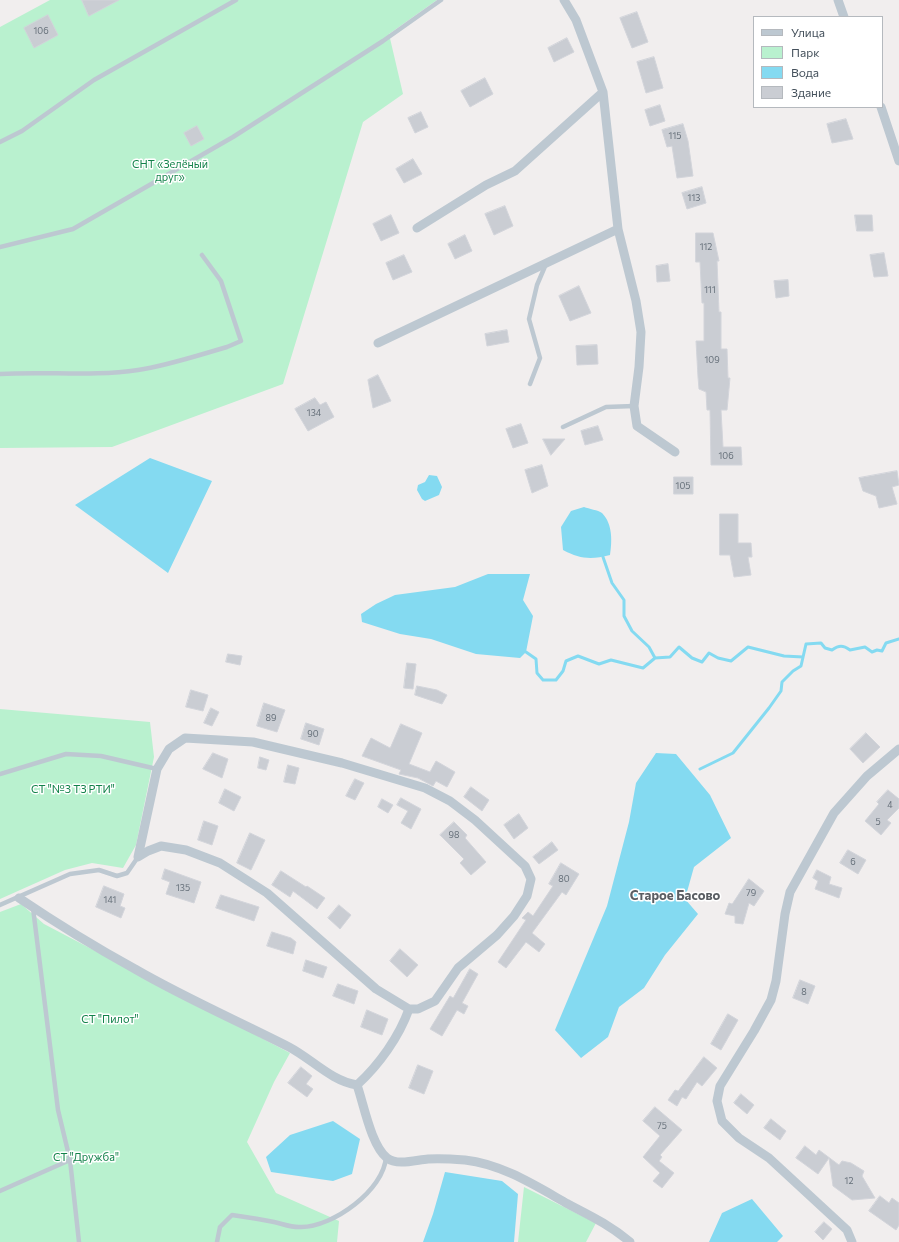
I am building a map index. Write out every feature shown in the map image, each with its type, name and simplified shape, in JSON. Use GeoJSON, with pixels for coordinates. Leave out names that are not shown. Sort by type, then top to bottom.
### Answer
{"type":"FeatureCollection","features":[{"type":"Feature","properties":{"kind":"street"},"geometry":{"type":"LineString","coordinates":[[564,0],[576,20],[603,92],[618,229],[636,301],[641,332],[639,367],[634,406],[637,426],[675,452]]}},
{"type":"Feature","properties":{"kind":"street"},"geometry":{"type":"LineString","coordinates":[[838,0],[844,16]]}},
{"type":"Feature","properties":{"kind":"street"},"geometry":{"type":"LineString","coordinates":[[417,228],[486,185],[515,171],[603,92]]}},
{"type":"Feature","properties":{"kind":"street"},"geometry":{"type":"LineString","coordinates":[[881,108],[899,161]]}},
{"type":"Feature","properties":{"kind":"street"},"geometry":{"type":"LineString","coordinates":[[378,343],[618,229]]}},
{"type":"Feature","properties":{"kind":"street"},"geometry":{"type":"LineString","coordinates":[[185,738],[253,742],[342,763],[424,788],[450,801],[475,820],[525,866],[531,879],[527,896],[514,916],[497,934],[458,968],[435,1001],[418,1009],[408,1009],[376,989],[267,893],[220,863],[186,850],[161,846],[148,850],[138,857],[156,769],[169,749],[185,738]]}},
{"type":"Feature","properties":{"kind":"street"},"geometry":{"type":"LineString","coordinates":[[852,1242],[847,1230],[769,1158],[739,1138],[722,1121],[717,1101],[720,1086],[771,1000],[776,982],[784,914],[790,892],[834,813],[867,776],[899,749]]}},
{"type":"Feature","properties":{"kind":"street"},"geometry":{"type":"LineString","coordinates":[[19,898],[136,970],[291,1048],[328,1074],[347,1084],[357,1085]]}},
{"type":"Feature","properties":{"kind":"street"},"geometry":{"type":"LineString","coordinates":[[357,1085],[374,1068],[399,1031],[403,1025],[408,1009]]}},
{"type":"Feature","properties":{"kind":"street"},"geometry":{"type":"LineString","coordinates":[[357,1085],[376,1142],[386,1157],[392,1161],[400,1162],[429,1159],[466,1160],[497,1168],[527,1181],[607,1224],[630,1242]]}},
{"type":"Feature","properties":{"kind":"lane"},"geometry":{"type":"LineString","coordinates":[[0,142],[22,131],[94,80],[236,0]]}},
{"type":"Feature","properties":{"kind":"lane"},"geometry":{"type":"LineString","coordinates":[[0,247],[73,229],[233,137],[383,41],[441,0]]}},
{"type":"Feature","properties":{"kind":"lane"},"geometry":{"type":"LineString","coordinates":[[0,374],[86,374],[138,370],[227,347],[241,341],[221,282],[202,255]]}},
{"type":"Feature","properties":{"kind":"lane"},"geometry":{"type":"LineString","coordinates":[[530,384],[540,358],[529,320],[537,285],[547,263]]}},
{"type":"Feature","properties":{"kind":"lane"},"geometry":{"type":"LineString","coordinates":[[563,427],[606,407],[634,406]]}},
{"type":"Feature","properties":{"kind":"lane"},"geometry":{"type":"LineString","coordinates":[[0,774],[66,754],[101,756],[156,769]]}},
{"type":"Feature","properties":{"kind":"lane"},"geometry":{"type":"LineString","coordinates":[[0,905],[19,898],[70,874],[99,870],[117,876],[127,873],[138,857]]}},
{"type":"Feature","properties":{"kind":"lane"},"geometry":{"type":"LineString","coordinates":[[32,907],[58,1110],[70,1160],[79,1242]]}},
{"type":"Feature","properties":{"kind":"lane"},"geometry":{"type":"LineString","coordinates":[[217,1242],[220,1227],[232,1215],[301,1227],[328,1221],[352,1206],[372,1189],[385,1167],[386,1157]]}},
{"type":"Feature","properties":{"kind":"lane"},"geometry":{"type":"LineString","coordinates":[[0,1191],[70,1160]]}},
{"type":"Feature","properties":{"kind":"green space","name":"СНТ «Зелёный друг»"},"geometry":{"type":"Polygon","coordinates":[[[50,0],[437,0],[389,34],[403,94],[363,122],[283,384],[112,447],[0,448],[0,27],[50,0]]]}},
{"type":"Feature","properties":{"kind":"green space","name":"СТ \"№3 ТЗ РТИ\""},"geometry":{"type":"Polygon","coordinates":[[[0,709],[150,722],[154,757],[136,845],[123,868],[92,863],[65,870],[0,899],[0,709]]]}},
{"type":"Feature","properties":{"kind":"green space","name":"СТ \"Дружба\""},"geometry":{"type":"Polygon","coordinates":[[[21,904],[44,924],[290,1053],[274,1082],[247,1142],[276,1193],[339,1221],[337,1242],[0,1242],[0,912],[21,904]]]}},
{"type":"Feature","properties":{"kind":"green space"},"geometry":{"type":"Polygon","coordinates":[[[524,1187],[596,1223],[586,1242],[518,1242],[524,1187]]]}},
{"type":"Feature","properties":{"kind":"water"},"geometry":{"type":"Polygon","coordinates":[[[150,458],[212,481],[168,573],[75,505],[150,458]]]}},
{"type":"Feature","properties":{"kind":"water"},"geometry":{"type":"Polygon","coordinates":[[[429,475],[437,476],[442,487],[439,495],[425,501],[422,499],[417,490],[418,485],[425,482],[429,475]]]}},
{"type":"Feature","properties":{"kind":"water"},"geometry":{"type":"Polygon","coordinates":[[[584,507],[600,512],[606,517],[611,533],[610,555],[597,558],[586,558],[563,550],[561,527],[571,511],[584,507]]]}},
{"type":"Feature","properties":{"kind":"water"},"geometry":{"type":"Polygon","coordinates":[[[488,574],[530,574],[523,600],[533,616],[526,652],[520,658],[476,654],[431,639],[400,634],[362,622],[361,614],[376,604],[395,595],[455,587],[488,574]]]}},
{"type":"Feature","properties":{"kind":"water"},"geometry":{"type":"Polygon","coordinates":[[[656,753],[676,754],[710,795],[731,838],[694,867],[685,899],[698,914],[665,955],[644,988],[619,1007],[608,1037],[581,1058],[555,1030],[607,906],[629,822],[636,783],[656,753]]]}},
{"type":"Feature","properties":{"kind":"water"},"geometry":{"type":"Polygon","coordinates":[[[333,1121],[360,1139],[352,1174],[333,1181],[271,1172],[266,1157],[290,1135],[333,1121]]]}},
{"type":"Feature","properties":{"kind":"water"},"geometry":{"type":"Polygon","coordinates":[[[445,1172],[502,1181],[518,1194],[514,1242],[423,1242],[445,1172]]]}},
{"type":"Feature","properties":{"kind":"water"},"geometry":{"type":"Polygon","coordinates":[[[752,1199],[783,1236],[777,1242],[709,1242],[722,1213],[752,1199]]]}},
{"type":"Feature","properties":{"kind":"building"},"geometry":{"type":"Polygon","coordinates":[[[82,0],[119,0],[89,16],[82,0]]]}},
{"type":"Feature","properties":{"kind":"building"},"geometry":{"type":"Polygon","coordinates":[[[637,12],[648,42],[632,48],[620,18],[637,12]]]}},
{"type":"Feature","properties":{"kind":"building"},"geometry":{"type":"Polygon","coordinates":[[[48,15],[58,35],[34,48],[24,28],[48,15]]]}},
{"type":"Feature","properties":{"kind":"building"},"geometry":{"type":"Polygon","coordinates":[[[567,38],[574,52],[554,62],[548,48],[567,38]]]}},
{"type":"Feature","properties":{"kind":"building"},"geometry":{"type":"Polygon","coordinates":[[[654,57],[663,88],[646,93],[637,62],[654,57]]]}},
{"type":"Feature","properties":{"kind":"building"},"geometry":{"type":"Polygon","coordinates":[[[485,78],[493,94],[470,107],[461,91],[485,78]]]}},
{"type":"Feature","properties":{"kind":"building"},"geometry":{"type":"Polygon","coordinates":[[[660,105],[665,121],[650,126],[645,110],[660,105]]]}},
{"type":"Feature","properties":{"kind":"building"},"geometry":{"type":"Polygon","coordinates":[[[421,112],[428,127],[415,133],[408,118],[421,112]]]}},
{"type":"Feature","properties":{"kind":"building"},"geometry":{"type":"Polygon","coordinates":[[[846,119],[853,139],[832,143],[827,124],[846,119]]]}},
{"type":"Feature","properties":{"kind":"building"},"geometry":{"type":"Polygon","coordinates":[[[683,124],[688,141],[693,176],[677,178],[672,146],[667,147],[662,130],[683,124]]]}},
{"type":"Feature","properties":{"kind":"building"},"geometry":{"type":"Polygon","coordinates":[[[197,126],[204,139],[191,146],[184,133],[197,126]]]}},
{"type":"Feature","properties":{"kind":"building"},"geometry":{"type":"Polygon","coordinates":[[[413,159],[422,174],[404,183],[396,169],[413,159]]]}},
{"type":"Feature","properties":{"kind":"building"},"geometry":{"type":"Polygon","coordinates":[[[702,187],[706,203],[687,209],[682,193],[702,187]]]}},
{"type":"Feature","properties":{"kind":"building"},"geometry":{"type":"Polygon","coordinates":[[[505,206],[513,226],[494,235],[485,214],[505,206]]]}},
{"type":"Feature","properties":{"kind":"building"},"geometry":{"type":"Polygon","coordinates":[[[391,215],[399,233],[381,241],[373,224],[391,215]]]}},
{"type":"Feature","properties":{"kind":"building"},"geometry":{"type":"Polygon","coordinates":[[[855,215],[872,215],[873,231],[857,231],[855,215]]]}},
{"type":"Feature","properties":{"kind":"building"},"geometry":{"type":"Polygon","coordinates":[[[696,233],[713,233],[719,261],[717,261],[719,312],[721,312],[721,349],[727,349],[728,378],[730,378],[727,410],[721,410],[723,447],[741,447],[742,465],[711,465],[710,410],[707,410],[706,392],[699,389],[698,377],[696,341],[704,341],[704,303],[702,303],[700,262],[696,262],[696,233]]]}},
{"type":"Feature","properties":{"kind":"building"},"geometry":{"type":"Polygon","coordinates":[[[465,235],[472,251],[455,259],[448,244],[465,235]]]}},
{"type":"Feature","properties":{"kind":"building"},"geometry":{"type":"Polygon","coordinates":[[[884,253],[888,276],[874,277],[870,255],[884,253]]]}},
{"type":"Feature","properties":{"kind":"building"},"geometry":{"type":"Polygon","coordinates":[[[404,255],[412,272],[393,280],[386,263],[404,255]]]}},
{"type":"Feature","properties":{"kind":"building"},"geometry":{"type":"Polygon","coordinates":[[[668,264],[670,281],[657,282],[656,266],[668,264]]]}},
{"type":"Feature","properties":{"kind":"building"},"geometry":{"type":"Polygon","coordinates":[[[788,280],[789,296],[776,298],[774,281],[788,280]]]}},
{"type":"Feature","properties":{"kind":"building"},"geometry":{"type":"Polygon","coordinates":[[[579,286],[591,313],[570,321],[559,296],[579,286]]]}},
{"type":"Feature","properties":{"kind":"building"},"geometry":{"type":"Polygon","coordinates":[[[507,330],[509,342],[487,346],[485,334],[507,330]]]}},
{"type":"Feature","properties":{"kind":"building"},"geometry":{"type":"Polygon","coordinates":[[[597,345],[598,364],[577,365],[576,346],[597,345]]]}},
{"type":"Feature","properties":{"kind":"building"},"geometry":{"type":"Polygon","coordinates":[[[378,375],[391,401],[373,408],[368,380],[378,375]]]}},
{"type":"Feature","properties":{"kind":"building"},"geometry":{"type":"Polygon","coordinates":[[[315,398],[320,405],[326,402],[334,417],[308,431],[295,409],[315,398]]]}},
{"type":"Feature","properties":{"kind":"building"},"geometry":{"type":"Polygon","coordinates":[[[521,424],[528,443],[513,448],[506,429],[521,424]]]}},
{"type":"Feature","properties":{"kind":"building"},"geometry":{"type":"Polygon","coordinates":[[[598,426],[603,440],[585,445],[581,431],[598,426]]]}},
{"type":"Feature","properties":{"kind":"building"},"geometry":{"type":"Polygon","coordinates":[[[543,439],[565,439],[551,455],[543,439]]]}},
{"type":"Feature","properties":{"kind":"building"},"geometry":{"type":"Polygon","coordinates":[[[542,465],[548,486],[532,493],[525,470],[542,465]]]}},
{"type":"Feature","properties":{"kind":"building"},"geometry":{"type":"Polygon","coordinates":[[[897,471],[899,485],[892,487],[897,504],[879,508],[876,496],[863,491],[859,478],[897,471]]]}},
{"type":"Feature","properties":{"kind":"building"},"geometry":{"type":"Polygon","coordinates":[[[674,477],[693,477],[693,494],[674,494],[674,477]]]}},
{"type":"Feature","properties":{"kind":"building"},"geometry":{"type":"Polygon","coordinates":[[[720,514],[738,514],[738,543],[751,543],[752,557],[748,557],[751,575],[734,577],[730,555],[720,555],[720,514]]]}},
{"type":"Feature","properties":{"kind":"building"},"geometry":{"type":"Polygon","coordinates":[[[228,654],[242,656],[240,665],[226,662],[228,654]]]}},
{"type":"Feature","properties":{"kind":"building"},"geometry":{"type":"Polygon","coordinates":[[[407,663],[416,664],[413,689],[404,688],[407,663]]]}},
{"type":"Feature","properties":{"kind":"building"},"geometry":{"type":"Polygon","coordinates":[[[417,686],[437,690],[447,695],[442,704],[415,695],[417,686]]]}},
{"type":"Feature","properties":{"kind":"building"},"geometry":{"type":"Polygon","coordinates":[[[191,690],[208,695],[203,711],[186,707],[191,690]]]}},
{"type":"Feature","properties":{"kind":"building"},"geometry":{"type":"Polygon","coordinates":[[[264,703],[285,710],[277,732],[257,726],[264,703]]]}},
{"type":"Feature","properties":{"kind":"building"},"geometry":{"type":"Polygon","coordinates":[[[211,708],[219,712],[212,726],[204,723],[211,708]]]}},
{"type":"Feature","properties":{"kind":"building"},"geometry":{"type":"Polygon","coordinates":[[[306,723],[324,729],[319,745],[301,739],[306,723]]]}},
{"type":"Feature","properties":{"kind":"building"},"geometry":{"type":"Polygon","coordinates":[[[401,724],[422,733],[409,764],[430,772],[436,761],[455,772],[447,787],[436,781],[433,786],[418,778],[399,774],[401,770],[362,756],[371,738],[390,748],[401,724]]]}},
{"type":"Feature","properties":{"kind":"building"},"geometry":{"type":"Polygon","coordinates":[[[866,733],[880,747],[863,763],[850,749],[866,733]]]}},
{"type":"Feature","properties":{"kind":"building"},"geometry":{"type":"Polygon","coordinates":[[[213,753],[228,759],[222,778],[203,769],[213,753]]]}},
{"type":"Feature","properties":{"kind":"building"},"geometry":{"type":"Polygon","coordinates":[[[260,757],[269,760],[266,770],[258,768],[260,757]]]}},
{"type":"Feature","properties":{"kind":"building"},"geometry":{"type":"Polygon","coordinates":[[[288,765],[299,768],[295,784],[284,782],[288,765]]]}},
{"type":"Feature","properties":{"kind":"building"},"geometry":{"type":"Polygon","coordinates":[[[355,779],[364,783],[355,800],[346,796],[355,779]]]}},
{"type":"Feature","properties":{"kind":"building"},"geometry":{"type":"Polygon","coordinates":[[[471,787],[489,800],[482,811],[464,797],[471,787]]]}},
{"type":"Feature","properties":{"kind":"building"},"geometry":{"type":"Polygon","coordinates":[[[225,789],[241,797],[234,811],[219,803],[225,789]]]}},
{"type":"Feature","properties":{"kind":"building"},"geometry":{"type":"Polygon","coordinates":[[[888,790],[899,799],[899,808],[887,820],[891,823],[881,835],[865,821],[879,804],[877,802],[888,790]]]}},
{"type":"Feature","properties":{"kind":"building"},"geometry":{"type":"Polygon","coordinates":[[[401,798],[421,809],[411,829],[401,823],[408,811],[397,805],[401,798]]]}},
{"type":"Feature","properties":{"kind":"building"},"geometry":{"type":"Polygon","coordinates":[[[382,799],[393,805],[388,813],[378,807],[382,799]]]}},
{"type":"Feature","properties":{"kind":"building"},"geometry":{"type":"Polygon","coordinates":[[[519,814],[528,828],[514,839],[504,825],[519,814]]]}},
{"type":"Feature","properties":{"kind":"building"},"geometry":{"type":"Polygon","coordinates":[[[204,821],[218,826],[212,845],[198,840],[204,821]]]}},
{"type":"Feature","properties":{"kind":"building"},"geometry":{"type":"Polygon","coordinates":[[[454,822],[467,835],[465,838],[486,862],[471,875],[460,863],[464,859],[440,835],[454,822]]]}},
{"type":"Feature","properties":{"kind":"building"},"geometry":{"type":"Polygon","coordinates":[[[250,833],[265,840],[251,870],[237,863],[250,833]]]}},
{"type":"Feature","properties":{"kind":"building"},"geometry":{"type":"Polygon","coordinates":[[[552,842],[558,850],[539,864],[533,857],[552,842]]]}},
{"type":"Feature","properties":{"kind":"building"},"geometry":{"type":"Polygon","coordinates":[[[848,850],[866,860],[858,874],[840,863],[848,850]]]}},
{"type":"Feature","properties":{"kind":"building"},"geometry":{"type":"Polygon","coordinates":[[[561,863],[579,874],[566,895],[562,892],[532,933],[545,944],[539,952],[526,942],[506,968],[498,962],[526,920],[522,918],[528,912],[533,916],[553,886],[549,884],[561,863]]]}},
{"type":"Feature","properties":{"kind":"building"},"geometry":{"type":"Polygon","coordinates":[[[165,869],[201,882],[194,903],[166,894],[170,882],[162,879],[165,869]]]}},
{"type":"Feature","properties":{"kind":"building"},"geometry":{"type":"Polygon","coordinates":[[[817,870],[831,877],[829,884],[842,888],[839,898],[815,889],[818,881],[813,878],[817,870]]]}},
{"type":"Feature","properties":{"kind":"building"},"geometry":{"type":"Polygon","coordinates":[[[281,871],[325,898],[317,909],[293,891],[290,897],[272,885],[281,871]]]}},
{"type":"Feature","properties":{"kind":"building"},"geometry":{"type":"Polygon","coordinates":[[[749,879],[764,891],[754,906],[749,903],[743,924],[735,923],[735,916],[725,914],[729,903],[732,904],[749,879]]]}},
{"type":"Feature","properties":{"kind":"building"},"geometry":{"type":"Polygon","coordinates":[[[104,886],[124,894],[120,906],[125,908],[121,918],[96,907],[104,886]]]}},
{"type":"Feature","properties":{"kind":"building"},"geometry":{"type":"Polygon","coordinates":[[[221,895],[259,907],[254,921],[216,908],[221,895]]]}},
{"type":"Feature","properties":{"kind":"building"},"geometry":{"type":"Polygon","coordinates":[[[339,905],[351,915],[340,929],[328,918],[339,905]]]}},
{"type":"Feature","properties":{"kind":"building"},"geometry":{"type":"Polygon","coordinates":[[[272,932],[291,938],[296,942],[293,954],[267,946],[272,932]]]}},
{"type":"Feature","properties":{"kind":"building"},"geometry":{"type":"Polygon","coordinates":[[[400,949],[418,965],[407,977],[390,961],[400,949]]]}},
{"type":"Feature","properties":{"kind":"building"},"geometry":{"type":"Polygon","coordinates":[[[306,960],[327,967],[323,978],[303,971],[306,960]]]}},
{"type":"Feature","properties":{"kind":"building"},"geometry":{"type":"Polygon","coordinates":[[[470,969],[478,974],[462,1003],[468,1006],[464,1014],[457,1010],[442,1036],[430,1029],[450,996],[453,998],[470,969]]]}},
{"type":"Feature","properties":{"kind":"building"},"geometry":{"type":"Polygon","coordinates":[[[800,980],[815,986],[808,1004],[793,998],[800,980]]]}},
{"type":"Feature","properties":{"kind":"building"},"geometry":{"type":"Polygon","coordinates":[[[338,984],[358,991],[354,1004],[333,996],[338,984]]]}},
{"type":"Feature","properties":{"kind":"building"},"geometry":{"type":"Polygon","coordinates":[[[367,1010],[388,1019],[382,1035],[361,1027],[367,1010]]]}},
{"type":"Feature","properties":{"kind":"building"},"geometry":{"type":"Polygon","coordinates":[[[728,1014],[738,1020],[721,1050],[711,1044],[728,1014]]]}},
{"type":"Feature","properties":{"kind":"building"},"geometry":{"type":"Polygon","coordinates":[[[704,1057],[717,1068],[702,1086],[697,1082],[686,1099],[682,1097],[677,1106],[668,1100],[675,1090],[678,1091],[704,1057]]]}},
{"type":"Feature","properties":{"kind":"building"},"geometry":{"type":"Polygon","coordinates":[[[418,1065],[433,1071],[424,1094],[409,1088],[418,1065]]]}},
{"type":"Feature","properties":{"kind":"building"},"geometry":{"type":"Polygon","coordinates":[[[301,1067],[312,1076],[306,1084],[313,1089],[307,1097],[288,1083],[301,1067]]]}},
{"type":"Feature","properties":{"kind":"building"},"geometry":{"type":"Polygon","coordinates":[[[741,1094],[754,1105],[747,1114],[734,1103],[741,1094]]]}},
{"type":"Feature","properties":{"kind":"building"},"geometry":{"type":"Polygon","coordinates":[[[655,1107],[682,1130],[660,1155],[662,1157],[659,1161],[674,1173],[662,1188],[653,1181],[660,1173],[643,1157],[660,1136],[643,1121],[655,1107]]]}},
{"type":"Feature","properties":{"kind":"building"},"geometry":{"type":"Polygon","coordinates":[[[771,1119],[786,1131],[780,1140],[764,1128],[771,1119]]]}},
{"type":"Feature","properties":{"kind":"building"},"geometry":{"type":"Polygon","coordinates":[[[805,1146],[816,1155],[819,1150],[839,1165],[842,1161],[851,1163],[864,1171],[862,1176],[875,1198],[852,1200],[833,1186],[829,1158],[818,1174],[796,1158],[805,1146]]]}},
{"type":"Feature","properties":{"kind":"building"},"geometry":{"type":"Polygon","coordinates":[[[880,1196],[889,1203],[892,1198],[899,1203],[899,1225],[896,1230],[869,1211],[880,1196]]]}},
{"type":"Feature","properties":{"kind":"building"},"geometry":{"type":"Polygon","coordinates":[[[824,1222],[832,1229],[823,1240],[815,1232],[824,1222]]]}},
{"type":"Feature","properties":{"kind":"waterway"},"geometry":{"type":"LineString","coordinates":[[603,557],[612,583],[624,600],[624,616],[632,631],[649,647],[655,658]]}},
{"type":"Feature","properties":{"kind":"waterway"},"geometry":{"type":"LineString","coordinates":[[700,769],[733,753],[781,691],[782,682],[793,671],[801,666],[806,644],[821,643],[825,648],[832,650],[841,646],[850,650],[865,647],[872,652],[877,650],[882,651],[886,643],[899,639]]}},
{"type":"Feature","properties":{"kind":"waterway"},"geometry":{"type":"LineString","coordinates":[[526,652],[536,659],[537,673],[543,680],[556,680],[563,671],[566,661],[578,656],[599,664],[611,660],[643,668],[655,658],[670,657],[679,647],[692,658],[702,662],[709,653],[718,658],[731,661],[748,647],[784,656],[803,657]]}},
{"type":"Feature","properties":{"kind":"district","name":"Старое Басово"},"geometry":{"type":"Point","coordinates":[675,896]}},
{"type":"Feature","properties":{"kind":"park label","name":"СТ \"Пилот\""},"geometry":{"type":"Point","coordinates":[110,1019]}}]}
